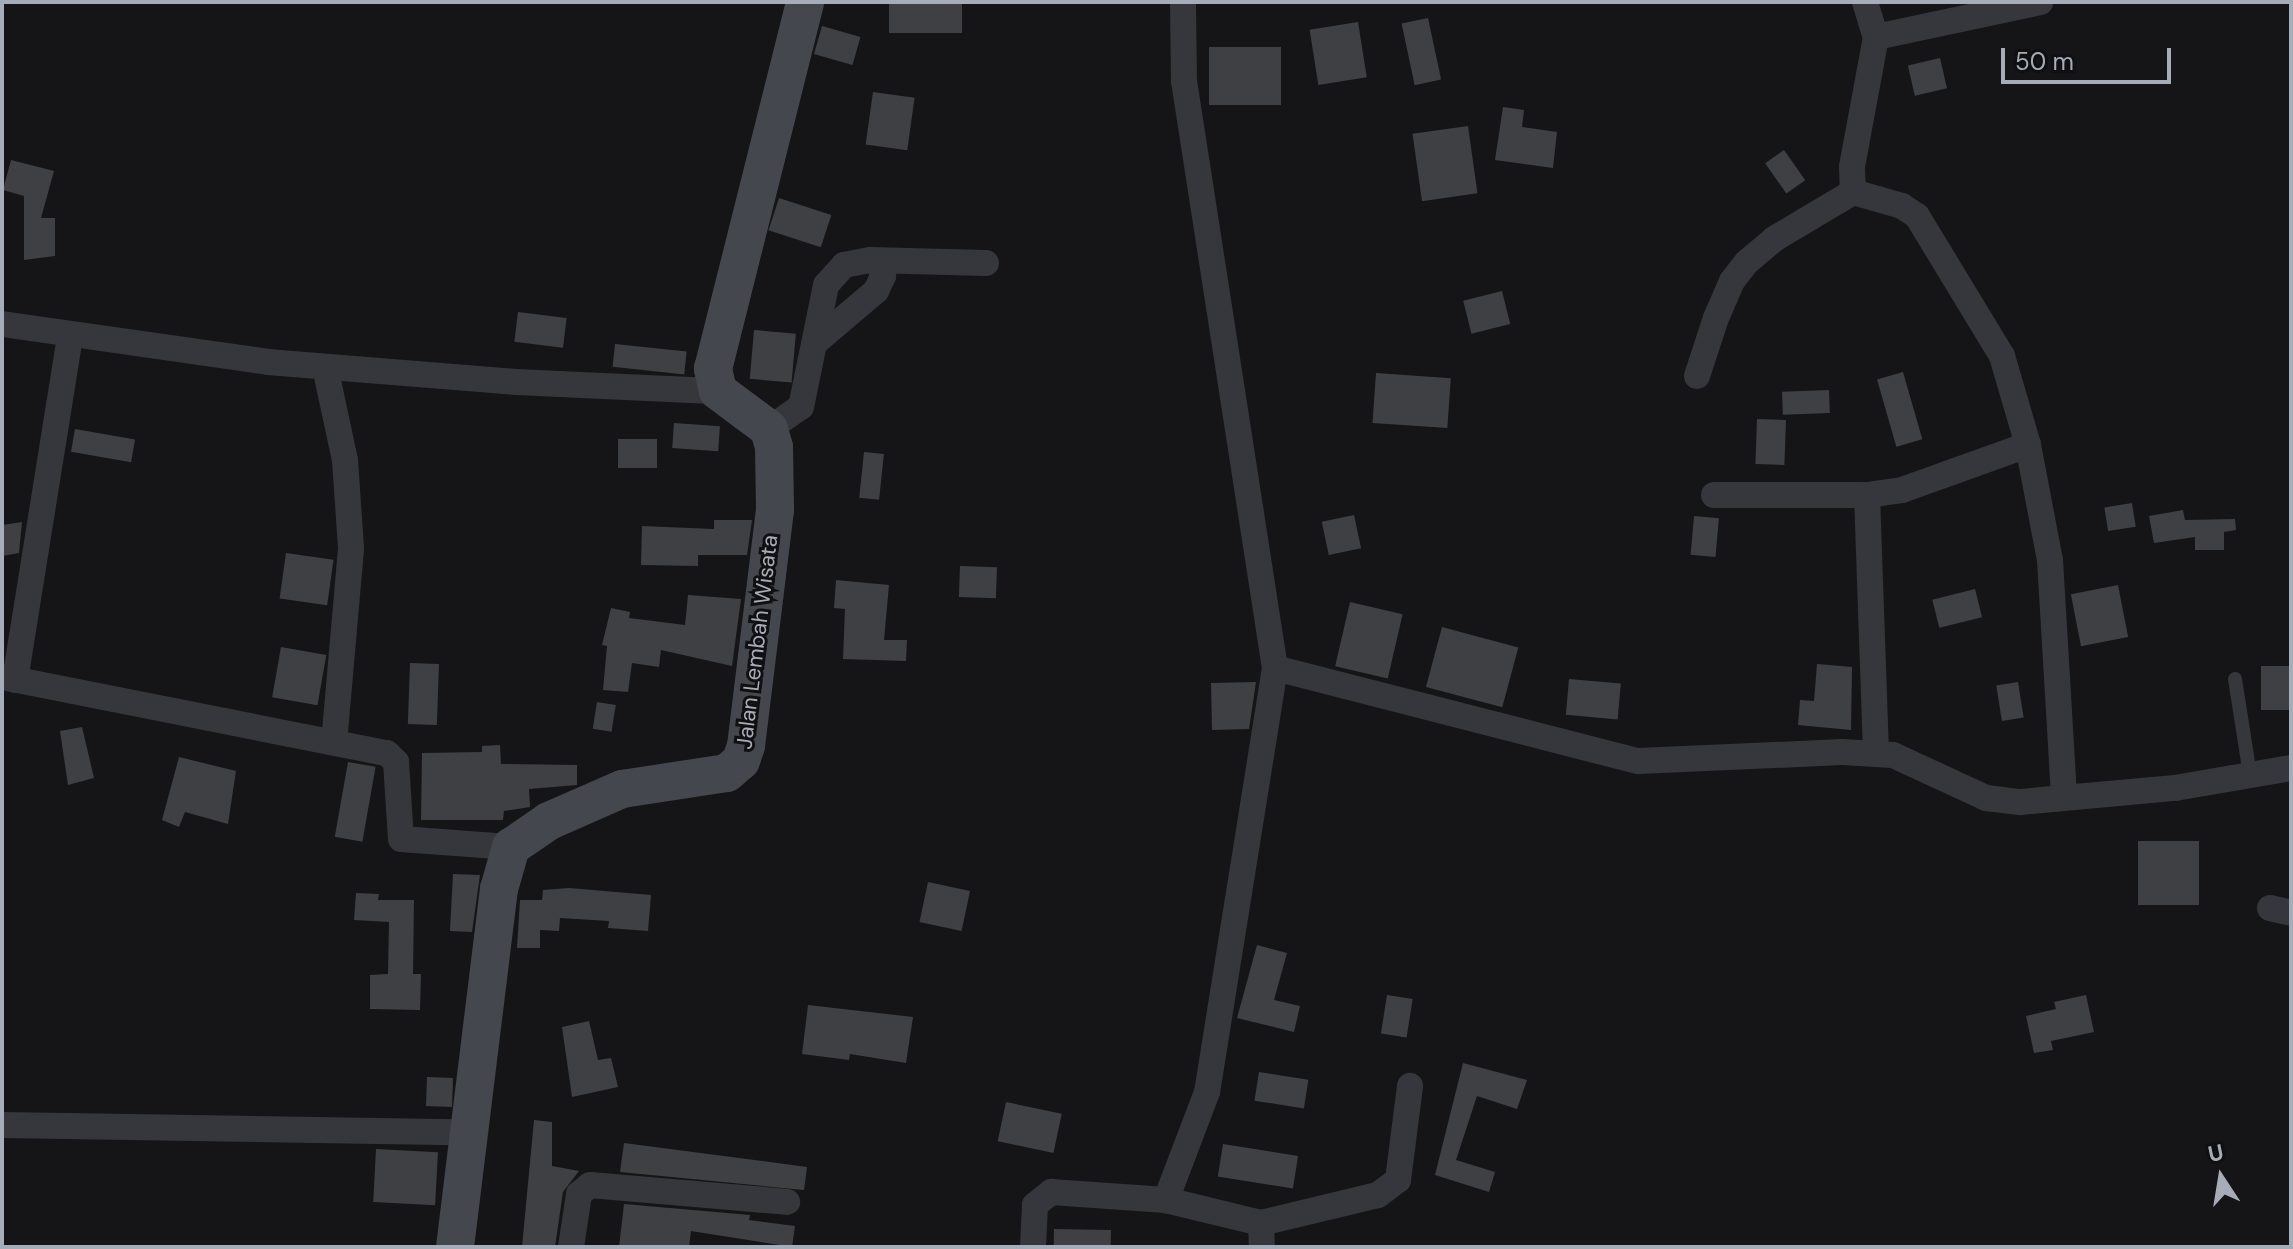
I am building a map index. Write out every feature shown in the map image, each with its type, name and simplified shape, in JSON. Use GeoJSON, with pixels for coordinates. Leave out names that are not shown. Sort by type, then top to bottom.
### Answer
{"type":"FeatureCollection","features":[{"type":"Feature","properties":{"kind":"street"},"geometry":{"type":"LineString","coordinates":[[718,391],[713,369],[805,2]]}},
{"type":"Feature","properties":{"kind":"street"},"geometry":{"type":"LineString","coordinates":[[1166,1200],[1207,1092],[1275,668],[1184,81],[1183,2]]}},
{"type":"Feature","properties":{"kind":"street"},"geometry":{"type":"LineString","coordinates":[[1853,192],[1852,167],[1876,37],[1865,2]]}},
{"type":"Feature","properties":{"kind":"street"},"geometry":{"type":"LineString","coordinates":[[1876,37],[2040,2]]}},
{"type":"Feature","properties":{"kind":"street"},"geometry":{"type":"LineString","coordinates":[[1697,376],[1732,281],[1747,262],[1774,239],[1853,192],[1902,206],[1930,233],[1996,342],[2028,445],[2050,560],[2064,796]]}},
{"type":"Feature","properties":{"kind":"street"},"geometry":{"type":"LineString","coordinates":[[2,324],[70,337],[325,367],[718,391],[769,429],[801,407],[818,340],[823,300],[834,274],[852,260],[986,263]]}},
{"type":"Feature","properties":{"kind":"street"},"geometry":{"type":"LineString","coordinates":[[818,340],[876,291],[883,276],[879,263]]}},
{"type":"Feature","properties":{"kind":"street"},"geometry":{"type":"LineString","coordinates":[[70,337],[8,678],[334,742],[394,758],[401,839],[511,847],[499,889],[473,1132],[455,1247]]}},
{"type":"Feature","properties":{"kind":"street"},"geometry":{"type":"LineString","coordinates":[[325,367],[345,460],[351,549],[334,742]]}},
{"type":"Feature","properties":{"kind":"street","name":"Jalan Lembah Wisata"},"geometry":{"type":"LineString","coordinates":[[511,847],[527,832],[608,794],[677,779],[711,778],[741,761],[775,510],[769,429]]}},
{"type":"Feature","properties":{"kind":"street"},"geometry":{"type":"LineString","coordinates":[[1714,495],[1867,495],[1902,490],[2028,445]]}},
{"type":"Feature","properties":{"kind":"street"},"geometry":{"type":"LineString","coordinates":[[1867,495],[1876,754]]}},
{"type":"Feature","properties":{"kind":"street"},"geometry":{"type":"LineString","coordinates":[[1275,668],[1638,761],[1893,755],[1986,798],[2020,802],[2175,788],[2291,768]]}},
{"type":"Feature","properties":{"kind":"street"},"geometry":{"type":"LineString","coordinates":[[1033,1247],[1035,1205],[1051,1192],[1166,1200],[1262,1235],[1378,1195],[1398,1180],[1410,1086]]}},
{"type":"Feature","properties":{"kind":"street"},"geometry":{"type":"LineString","coordinates":[[2,1125],[473,1132]]}},
{"type":"Feature","properties":{"kind":"street"},"geometry":{"type":"LineString","coordinates":[[571,1247],[579,1194],[590,1185],[787,1202]]}},
{"type":"Feature","properties":{"kind":"lane"},"geometry":{"type":"LineString","coordinates":[[2235,679],[2250,775]]}},
{"type":"Feature","properties":{"kind":"building"},"geometry":{"type":"Polygon","coordinates":[[[889,2],[962,2],[962,33],[889,33],[889,2]]]}},
{"type":"Feature","properties":{"kind":"building"},"geometry":{"type":"Polygon","coordinates":[[[1428,18],[1441,80],[1415,85],[1402,24],[1428,18]]]}},
{"type":"Feature","properties":{"kind":"building"},"geometry":{"type":"Polygon","coordinates":[[[1358,22],[1367,77],[1318,85],[1310,30],[1358,22]]]}},
{"type":"Feature","properties":{"kind":"building"},"geometry":{"type":"Polygon","coordinates":[[[822,26],[860,37],[852,65],[814,54],[822,26]]]}},
{"type":"Feature","properties":{"kind":"building"},"geometry":{"type":"Polygon","coordinates":[[[1209,47],[1281,47],[1281,105],[1209,105],[1209,47]]]}},
{"type":"Feature","properties":{"kind":"building"},"geometry":{"type":"Polygon","coordinates":[[[1940,58],[1947,88],[1915,96],[1908,65],[1940,58]]]}},
{"type":"Feature","properties":{"kind":"building"},"geometry":{"type":"Polygon","coordinates":[[[873,92],[915,98],[907,150],[866,144],[873,92]]]}},
{"type":"Feature","properties":{"kind":"building"},"geometry":{"type":"Polygon","coordinates":[[[1503,107],[1524,110],[1522,127],[1557,132],[1553,168],[1495,160],[1503,107]]]}},
{"type":"Feature","properties":{"kind":"building"},"geometry":{"type":"Polygon","coordinates":[[[1468,126],[1477,193],[1422,201],[1413,134],[1468,126]]]}},
{"type":"Feature","properties":{"kind":"building"},"geometry":{"type":"Polygon","coordinates":[[[1784,150],[1805,180],[1786,194],[1765,163],[1784,150]]]}},
{"type":"Feature","properties":{"kind":"building"},"geometry":{"type":"Polygon","coordinates":[[[11,160],[54,171],[41,218],[55,218],[55,256],[24,260],[24,196],[3,190],[11,160]]]}},
{"type":"Feature","properties":{"kind":"building"},"geometry":{"type":"Polygon","coordinates":[[[779,198],[831,215],[821,247],[768,230],[779,198]]]}},
{"type":"Feature","properties":{"kind":"building"},"geometry":{"type":"Polygon","coordinates":[[[1502,291],[1510,324],[1471,334],[1463,301],[1502,291]]]}},
{"type":"Feature","properties":{"kind":"building"},"geometry":{"type":"Polygon","coordinates":[[[518,312],[567,318],[563,348],[514,342],[518,312]]]}},
{"type":"Feature","properties":{"kind":"building"},"geometry":{"type":"Polygon","coordinates":[[[754,330],[796,334],[792,382],[750,379],[754,330]]]}},
{"type":"Feature","properties":{"kind":"building"},"geometry":{"type":"Polygon","coordinates":[[[615,344],[687,352],[684,374],[613,367],[615,344]]]}},
{"type":"Feature","properties":{"kind":"building"},"geometry":{"type":"Polygon","coordinates":[[[1903,372],[1922,439],[1896,447],[1877,379],[1903,372]]]}},
{"type":"Feature","properties":{"kind":"building"},"geometry":{"type":"Polygon","coordinates":[[[1376,373],[1451,378],[1447,428],[1373,423],[1376,373]]]}},
{"type":"Feature","properties":{"kind":"building"},"geometry":{"type":"Polygon","coordinates":[[[1829,390],[1830,413],[1783,415],[1782,392],[1829,390]]]}},
{"type":"Feature","properties":{"kind":"building"},"geometry":{"type":"Polygon","coordinates":[[[1757,419],[1786,420],[1784,465],[1755,464],[1757,419]]]}},
{"type":"Feature","properties":{"kind":"building"},"geometry":{"type":"Polygon","coordinates":[[[674,423],[720,426],[718,451],[672,448],[674,423]]]}},
{"type":"Feature","properties":{"kind":"building"},"geometry":{"type":"Polygon","coordinates":[[[75,429],[135,440],[131,462],[71,452],[75,429]]]}},
{"type":"Feature","properties":{"kind":"building"},"geometry":{"type":"Polygon","coordinates":[[[618,439],[657,439],[657,468],[618,468],[618,439]]]}},
{"type":"Feature","properties":{"kind":"building"},"geometry":{"type":"Polygon","coordinates":[[[864,452],[884,454],[879,500],[859,498],[864,452]]]}},
{"type":"Feature","properties":{"kind":"building"},"geometry":{"type":"Polygon","coordinates":[[[2132,503],[2136,527],[2108,531],[2104,507],[2132,503]]]}},
{"type":"Feature","properties":{"kind":"building"},"geometry":{"type":"Polygon","coordinates":[[[2183,510],[2185,520],[2235,519],[2236,530],[2224,532],[2224,550],[2195,550],[2195,537],[2154,543],[2149,516],[2183,510]]]}},
{"type":"Feature","properties":{"kind":"building"},"geometry":{"type":"Polygon","coordinates":[[[1354,515],[1361,548],[1329,555],[1322,522],[1354,515]]]}},
{"type":"Feature","properties":{"kind":"building"},"geometry":{"type":"Polygon","coordinates":[[[1694,516],[1719,518],[1716,557],[1691,555],[1694,516]]]}},
{"type":"Feature","properties":{"kind":"building"},"geometry":{"type":"Polygon","coordinates":[[[714,520],[752,520],[747,555],[698,555],[698,566],[641,565],[642,526],[714,529],[714,520]]]}},
{"type":"Feature","properties":{"kind":"building"},"geometry":{"type":"Polygon","coordinates":[[[22,522],[19,553],[2,556],[2,525],[22,522]]]}},
{"type":"Feature","properties":{"kind":"building"},"geometry":{"type":"Polygon","coordinates":[[[286,553],[334,560],[327,605],[280,599],[286,553]]]}},
{"type":"Feature","properties":{"kind":"building"},"geometry":{"type":"Polygon","coordinates":[[[960,566],[997,567],[996,598],[959,597],[960,566]]]}},
{"type":"Feature","properties":{"kind":"building"},"geometry":{"type":"Polygon","coordinates":[[[836,580],[889,585],[884,640],[907,640],[906,661],[843,659],[845,609],[834,608],[836,580]]]}},
{"type":"Feature","properties":{"kind":"building"},"geometry":{"type":"Polygon","coordinates":[[[2118,585],[2128,637],[2081,646],[2071,594],[2118,585]]]}},
{"type":"Feature","properties":{"kind":"building"},"geometry":{"type":"Polygon","coordinates":[[[1975,589],[1982,617],[1939,628],[1932,600],[1975,589]]]}},
{"type":"Feature","properties":{"kind":"building"},"geometry":{"type":"Polygon","coordinates":[[[688,595],[741,599],[732,666],[661,650],[659,667],[632,663],[628,692],[603,690],[607,646],[602,645],[611,608],[630,612],[629,618],[685,625],[688,595]]]}},
{"type":"Feature","properties":{"kind":"building"},"geometry":{"type":"Polygon","coordinates":[[[1350,602],[1403,614],[1388,678],[1335,666],[1350,602]]]}},
{"type":"Feature","properties":{"kind":"building"},"geometry":{"type":"Polygon","coordinates":[[[1442,627],[1518,647],[1502,707],[1426,687],[1442,627]]]}},
{"type":"Feature","properties":{"kind":"building"},"geometry":{"type":"Polygon","coordinates":[[[281,647],[326,655],[317,705],[272,697],[281,647]]]}},
{"type":"Feature","properties":{"kind":"building"},"geometry":{"type":"Polygon","coordinates":[[[410,663],[439,664],[437,725],[408,724],[410,663]]]}},
{"type":"Feature","properties":{"kind":"building"},"geometry":{"type":"Polygon","coordinates":[[[1817,664],[1852,667],[1851,730],[1798,725],[1800,700],[1814,701],[1817,664]]]}},
{"type":"Feature","properties":{"kind":"building"},"geometry":{"type":"Polygon","coordinates":[[[2261,666],[2291,666],[2291,710],[2261,710],[2261,666]]]}},
{"type":"Feature","properties":{"kind":"building"},"geometry":{"type":"Polygon","coordinates":[[[1569,679],[1621,684],[1618,719],[1566,715],[1569,679]]]}},
{"type":"Feature","properties":{"kind":"building"},"geometry":{"type":"Polygon","coordinates":[[[1256,682],[1249,729],[1212,730],[1211,683],[1256,682]]]}},
{"type":"Feature","properties":{"kind":"building"},"geometry":{"type":"Polygon","coordinates":[[[2018,682],[2024,718],[2002,721],[1996,685],[2018,682]]]}},
{"type":"Feature","properties":{"kind":"building"},"geometry":{"type":"Polygon","coordinates":[[[597,702],[616,705],[612,732],[593,729],[597,702]]]}},
{"type":"Feature","properties":{"kind":"building"},"geometry":{"type":"Polygon","coordinates":[[[82,727],[94,778],[68,785],[60,731],[82,727]]]}},
{"type":"Feature","properties":{"kind":"building"},"geometry":{"type":"Polygon","coordinates":[[[500,745],[501,764],[577,765],[577,785],[529,789],[530,807],[504,811],[503,820],[421,820],[422,753],[482,752],[482,746],[500,745]]]}},
{"type":"Feature","properties":{"kind":"building"},"geometry":{"type":"Polygon","coordinates":[[[179,757],[236,771],[228,824],[185,812],[179,827],[162,820],[179,757]]]}},
{"type":"Feature","properties":{"kind":"building"},"geometry":{"type":"Polygon","coordinates":[[[348,762],[376,767],[362,842],[335,837],[348,762]]]}},
{"type":"Feature","properties":{"kind":"building"},"geometry":{"type":"Polygon","coordinates":[[[2138,841],[2199,841],[2199,905],[2138,905],[2138,841]]]}},
{"type":"Feature","properties":{"kind":"building"},"geometry":{"type":"Polygon","coordinates":[[[453,874],[480,875],[472,932],[450,931],[453,874]]]}},
{"type":"Feature","properties":{"kind":"building"},"geometry":{"type":"Polygon","coordinates":[[[928,882],[970,891],[962,931],[919,922],[928,882]]]}},
{"type":"Feature","properties":{"kind":"building"},"geometry":{"type":"Polygon","coordinates":[[[569,888],[651,895],[648,931],[608,928],[609,921],[560,918],[559,931],[540,930],[540,948],[517,948],[520,900],[542,900],[543,890],[569,888]]]}},
{"type":"Feature","properties":{"kind":"building"},"geometry":{"type":"Polygon","coordinates":[[[356,893],[379,894],[378,900],[414,900],[413,974],[421,974],[420,1010],[370,1009],[370,975],[388,974],[389,922],[354,920],[356,893]]]}},
{"type":"Feature","properties":{"kind":"building"},"geometry":{"type":"Polygon","coordinates":[[[1257,945],[1287,953],[1274,1000],[1300,1006],[1294,1032],[1237,1018],[1257,945]]]}},
{"type":"Feature","properties":{"kind":"building"},"geometry":{"type":"Polygon","coordinates":[[[1387,995],[1413,999],[1407,1038],[1381,1034],[1387,995]]]}},
{"type":"Feature","properties":{"kind":"building"},"geometry":{"type":"Polygon","coordinates":[[[2086,995],[2094,1032],[2051,1041],[2053,1050],[2034,1053],[2026,1016],[2056,1009],[2054,1002],[2086,995]]]}},
{"type":"Feature","properties":{"kind":"building"},"geometry":{"type":"Polygon","coordinates":[[[808,1005],[913,1017],[906,1063],[850,1054],[849,1060],[802,1054],[808,1005]]]}},
{"type":"Feature","properties":{"kind":"building"},"geometry":{"type":"Polygon","coordinates":[[[589,1021],[598,1060],[611,1058],[618,1087],[572,1097],[562,1027],[589,1021]]]}},
{"type":"Feature","properties":{"kind":"building"},"geometry":{"type":"Polygon","coordinates":[[[1463,1063],[1527,1080],[1517,1109],[1477,1096],[1456,1160],[1495,1172],[1489,1192],[1435,1175],[1463,1063]]]}},
{"type":"Feature","properties":{"kind":"building"},"geometry":{"type":"Polygon","coordinates":[[[1259,1072],[1308,1080],[1304,1108],[1254,1101],[1259,1072]]]}},
{"type":"Feature","properties":{"kind":"building"},"geometry":{"type":"Polygon","coordinates":[[[427,1077],[453,1078],[452,1107],[426,1106],[427,1077]]]}},
{"type":"Feature","properties":{"kind":"building"},"geometry":{"type":"Polygon","coordinates":[[[1006,1102],[1062,1114],[1053,1153],[998,1141],[1006,1102]]]}},
{"type":"Feature","properties":{"kind":"building"},"geometry":{"type":"Polygon","coordinates":[[[534,1120],[552,1122],[552,1166],[579,1171],[563,1192],[555,1247],[522,1247],[534,1120]]]}},
{"type":"Feature","properties":{"kind":"building"},"geometry":{"type":"Polygon","coordinates":[[[624,1143],[807,1167],[804,1190],[620,1172],[624,1143]]]}},
{"type":"Feature","properties":{"kind":"building"},"geometry":{"type":"Polygon","coordinates":[[[1223,1144],[1298,1156],[1293,1188],[1218,1177],[1223,1144]]]}},
{"type":"Feature","properties":{"kind":"building"},"geometry":{"type":"Polygon","coordinates":[[[376,1149],[438,1152],[435,1205],[373,1202],[376,1149]]]}},
{"type":"Feature","properties":{"kind":"building"},"geometry":{"type":"Polygon","coordinates":[[[624,1204],[750,1215],[749,1220],[795,1226],[792,1247],[691,1231],[689,1247],[619,1247],[624,1204]]]}},
{"type":"Feature","properties":{"kind":"building"},"geometry":{"type":"Polygon","coordinates":[[[1054,1229],[1111,1230],[1111,1247],[1054,1247],[1054,1229]]]}}]}
